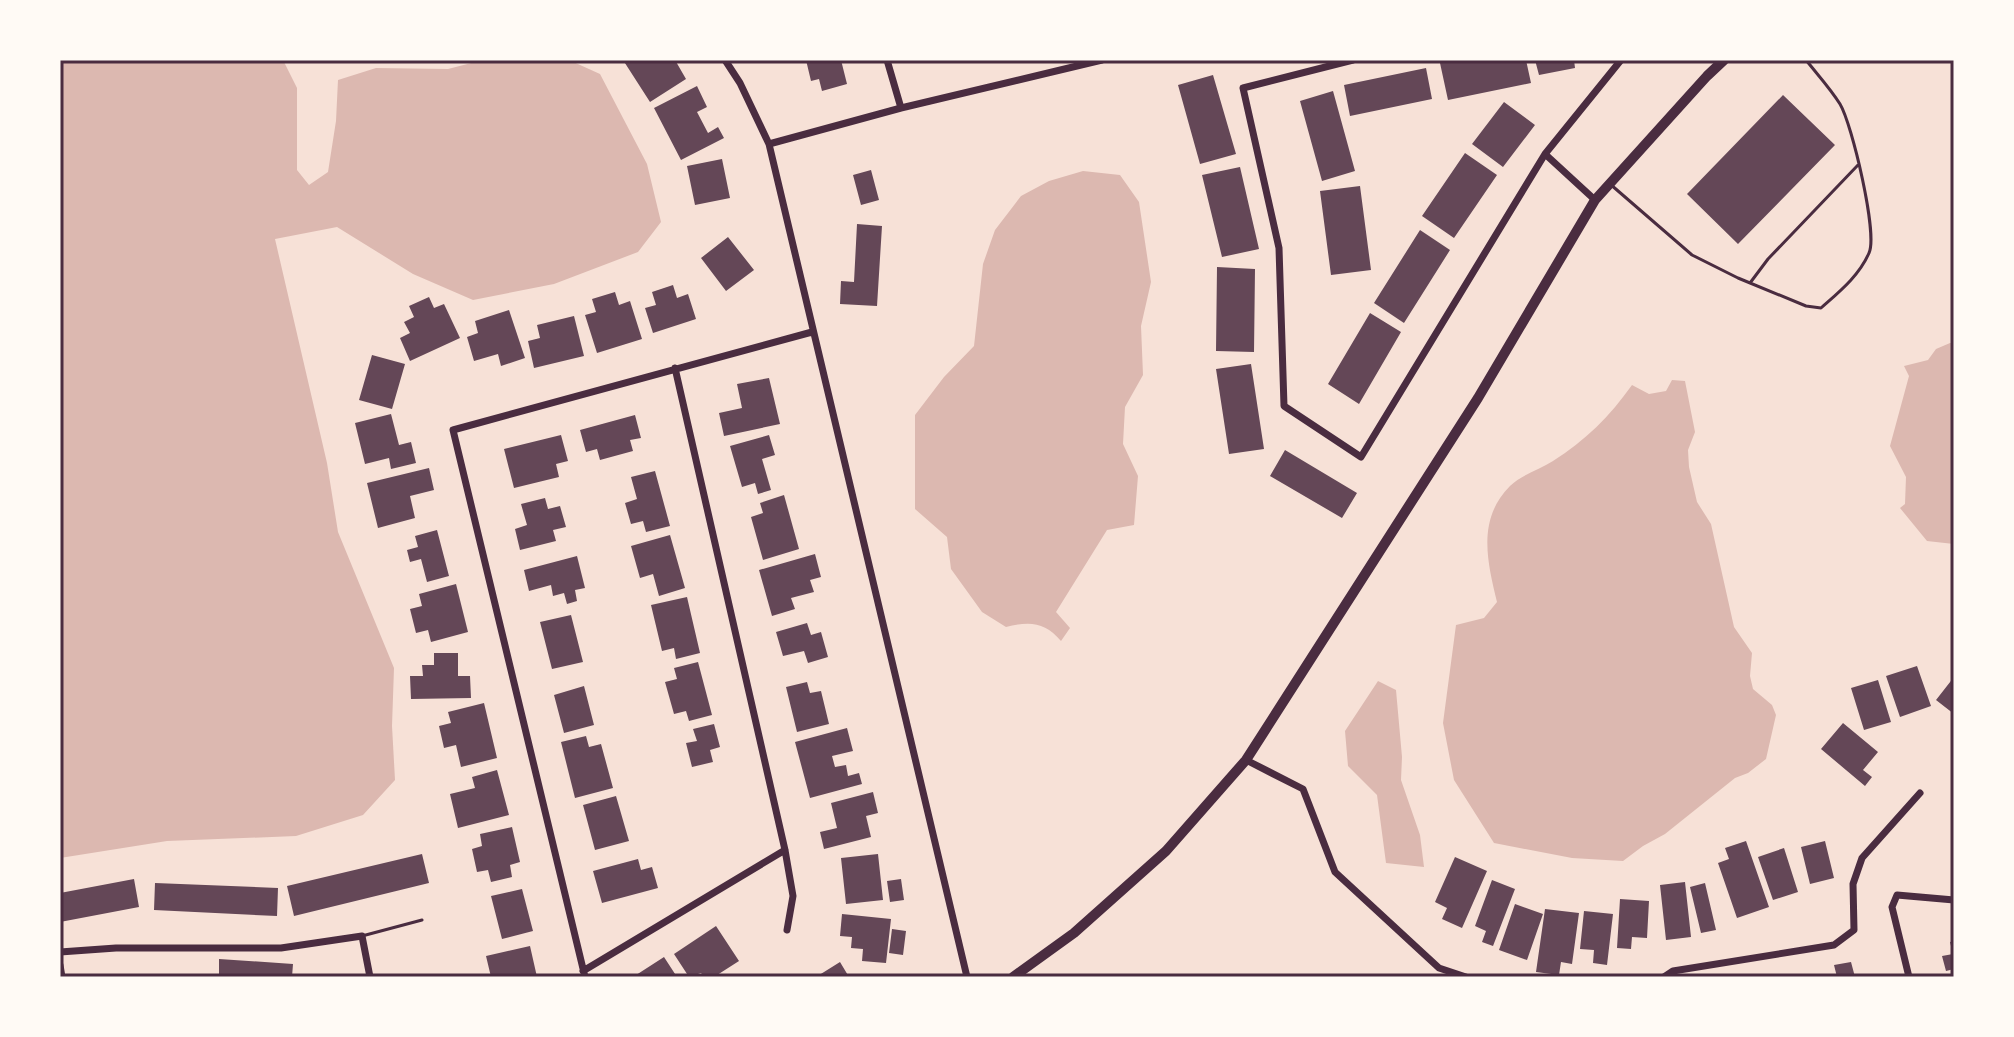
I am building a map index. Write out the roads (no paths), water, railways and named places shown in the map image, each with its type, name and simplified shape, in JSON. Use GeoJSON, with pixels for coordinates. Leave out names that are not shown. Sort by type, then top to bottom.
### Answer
{"type":"FeatureCollection","features":[{"type":"Feature","properties":{"kind":"main road"},"geometry":{"type":"LineString","coordinates":[[1013,977],[1074,933],[1166,851],[1246,760],[1478,398],[1595,200],[1724,60]]}},
{"type":"Feature","properties":{"kind":"street"},"geometry":{"type":"LineString","coordinates":[[725,60],[740,83],[769,144],[967,977]]}},
{"type":"Feature","properties":{"kind":"street"},"geometry":{"type":"LineString","coordinates":[[887,60],[901,108]]}},
{"type":"Feature","properties":{"kind":"street"},"geometry":{"type":"LineString","coordinates":[[769,144],[901,108],[1102,60]]}},
{"type":"Feature","properties":{"kind":"street"},"geometry":{"type":"LineString","coordinates":[[1353,60],[1243,88],[1279,248],[1284,406],[1361,457],[1545,154],[1621,60]]}},
{"type":"Feature","properties":{"kind":"street"},"geometry":{"type":"LineString","coordinates":[[1545,154],[1595,200]]}},
{"type":"Feature","properties":{"kind":"street"},"geometry":{"type":"LineString","coordinates":[[785,850],[584,974],[453,430],[812,332]]}},
{"type":"Feature","properties":{"kind":"street"},"geometry":{"type":"LineString","coordinates":[[675,368],[785,850],[793,896],[787,930]]}},
{"type":"Feature","properties":{"kind":"street"},"geometry":{"type":"LineString","coordinates":[[1246,760],[1303,789],[1335,872],[1439,968],[1466,977]]}},
{"type":"Feature","properties":{"kind":"street"},"geometry":{"type":"LineString","coordinates":[[1664,977],[1673,971],[1834,945],[1854,930],[1853,884],[1862,858],[1920,793]]}},
{"type":"Feature","properties":{"kind":"street"},"geometry":{"type":"LineString","coordinates":[[1909,977],[1892,907],[1897,895],[1954,900]]}},
{"type":"Feature","properties":{"kind":"street"},"geometry":{"type":"LineString","coordinates":[[60,952],[116,948],[281,948],[362,936],[370,977]]}},
{"type":"Feature","properties":{"kind":"street"},"geometry":{"type":"LineString","coordinates":[[60,965],[62,977]]}},
{"type":"Feature","properties":{"kind":"lane"},"geometry":{"type":"LineString","coordinates":[[1609,183],[1692,255],[1750,283],[1806,306],[1821,308],[1857,274],[1871,250],[1871,225],[1853,141],[1841,105],[1806,60]]}},
{"type":"Feature","properties":{"kind":"lane"},"geometry":{"type":"LineString","coordinates":[[1750,283],[1768,259],[1858,165]]}},
{"type":"Feature","properties":{"kind":"lane"},"geometry":{"type":"LineString","coordinates":[[362,936],[422,920]]}}]}
